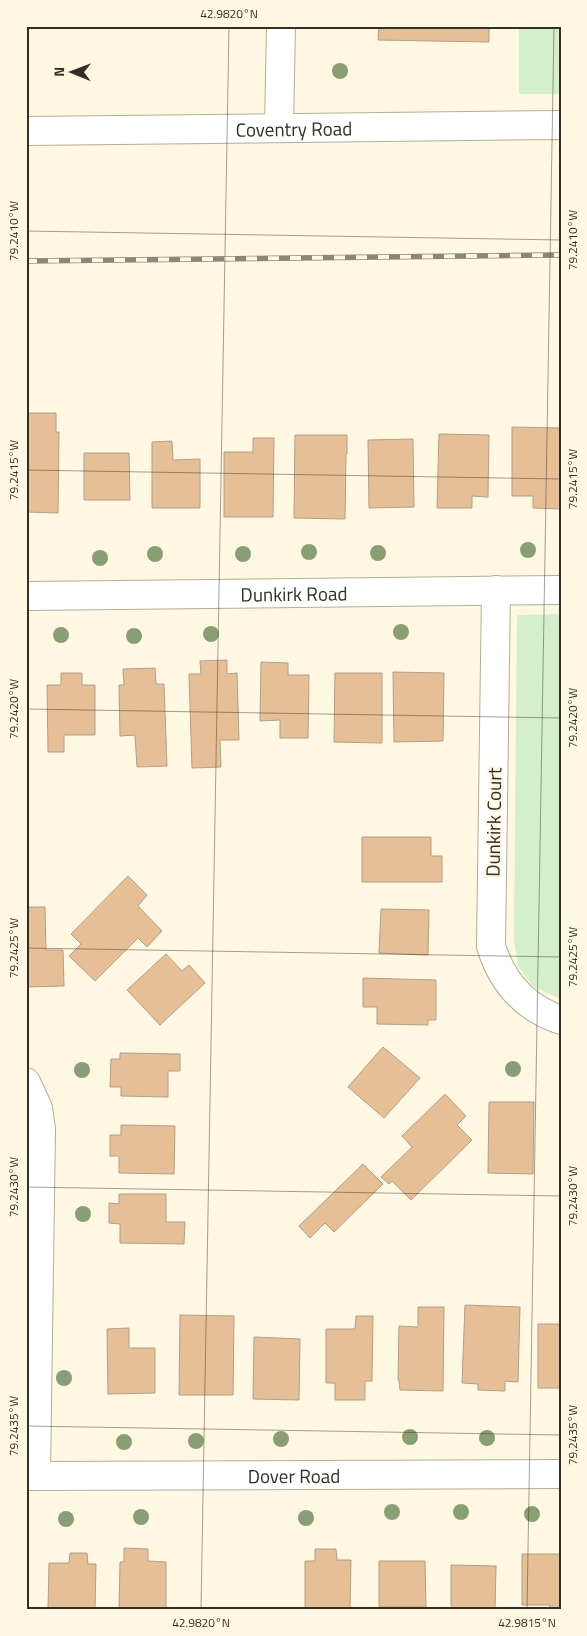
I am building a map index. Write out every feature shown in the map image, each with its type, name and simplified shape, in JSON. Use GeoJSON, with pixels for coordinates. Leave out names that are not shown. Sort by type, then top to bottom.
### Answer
{"type":"FeatureCollection","features":[{"type":"Feature","properties":{"kind":"street"},"geometry":{"type":"LineString","coordinates":[[279,128],[280,26]]}},
{"type":"Feature","properties":{"kind":"street","name":"Coventry Road"},"geometry":{"type":"LineString","coordinates":[[26,131],[561,125]]}},
{"type":"Feature","properties":{"kind":"street","name":"Dunkirk Court"},"geometry":{"type":"LineString","coordinates":[[496,590],[492,946],[501,971],[516,993],[536,1009],[561,1020]]}},
{"type":"Feature","properties":{"kind":"street","name":"Dunkirk Road"},"geometry":{"type":"LineString","coordinates":[[26,596],[561,590]]}},
{"type":"Feature","properties":{"kind":"street"},"geometry":{"type":"LineString","coordinates":[[26,1082],[38,1108],[41,1129],[31,1476]]}},
{"type":"Feature","properties":{"kind":"street","name":"Dover Road"},"geometry":{"type":"LineString","coordinates":[[31,1476],[561,1474]]}},
{"type":"Feature","properties":{"kind":"green space"},"geometry":{"type":"Polygon","coordinates":[[[519,26],[561,26],[561,94],[519,94],[519,26]]]}},
{"type":"Feature","properties":{"kind":"green space"},"geometry":{"type":"Polygon","coordinates":[[[561,614],[561,999],[533,987],[518,966],[514,939],[517,615],[561,614]]]}},
{"type":"Feature","properties":{"kind":"building"},"geometry":{"type":"Polygon","coordinates":[[[379,26],[489,26],[489,42],[378,40],[379,26]]]}},
{"type":"Feature","properties":{"kind":"building"},"geometry":{"type":"Polygon","coordinates":[[[26,413],[56,413],[56,432],[59,432],[58,513],[26,512],[26,413]]]}},
{"type":"Feature","properties":{"kind":"building"},"geometry":{"type":"Polygon","coordinates":[[[512,427],[560,428],[560,509],[533,508],[533,496],[512,496],[512,427]]]}},
{"type":"Feature","properties":{"kind":"building"},"geometry":{"type":"Polygon","coordinates":[[[439,434],[489,435],[488,497],[472,496],[472,508],[437,508],[439,434]]]}},
{"type":"Feature","properties":{"kind":"building"},"geometry":{"type":"Polygon","coordinates":[[[295,435],[347,435],[345,519],[294,518],[295,435]]]}},
{"type":"Feature","properties":{"kind":"building"},"geometry":{"type":"Polygon","coordinates":[[[253,438],[274,438],[273,517],[224,517],[224,452],[253,452],[253,438]]]}},
{"type":"Feature","properties":{"kind":"building"},"geometry":{"type":"Polygon","coordinates":[[[413,439],[414,507],[369,508],[368,440],[413,439]]]}},
{"type":"Feature","properties":{"kind":"building"},"geometry":{"type":"Polygon","coordinates":[[[172,441],[173,460],[200,459],[200,508],[152,508],[152,442],[172,441]]]}},
{"type":"Feature","properties":{"kind":"building"},"geometry":{"type":"Polygon","coordinates":[[[84,453],[129,453],[130,500],[84,500],[84,453]]]}},
{"type":"Feature","properties":{"kind":"building"},"geometry":{"type":"Polygon","coordinates":[[[227,660],[227,674],[237,673],[239,740],[220,740],[221,767],[192,768],[189,674],[201,674],[200,661],[227,660]]]}},
{"type":"Feature","properties":{"kind":"building"},"geometry":{"type":"Polygon","coordinates":[[[261,662],[288,663],[288,675],[309,675],[308,738],[280,738],[280,720],[260,721],[261,662]]]}},
{"type":"Feature","properties":{"kind":"building"},"geometry":{"type":"Polygon","coordinates":[[[155,668],[156,684],[164,684],[167,766],[137,767],[135,735],[120,736],[119,685],[124,685],[123,669],[155,668]]]}},
{"type":"Feature","properties":{"kind":"building"},"geometry":{"type":"Polygon","coordinates":[[[393,672],[444,673],[443,741],[394,742],[393,672]]]}},
{"type":"Feature","properties":{"kind":"building"},"geometry":{"type":"Polygon","coordinates":[[[61,673],[82,673],[82,685],[95,685],[95,735],[64,735],[64,752],[48,752],[47,685],[61,685],[61,673]]]}},
{"type":"Feature","properties":{"kind":"building"},"geometry":{"type":"Polygon","coordinates":[[[335,673],[382,673],[382,743],[334,742],[335,673]]]}},
{"type":"Feature","properties":{"kind":"building"},"geometry":{"type":"Polygon","coordinates":[[[362,837],[431,837],[431,856],[442,856],[442,882],[362,882],[362,837]]]}},
{"type":"Feature","properties":{"kind":"building"},"geometry":{"type":"Polygon","coordinates":[[[128,876],[147,895],[138,906],[162,931],[147,947],[138,938],[95,981],[69,956],[81,944],[71,934],[128,876]]]}},
{"type":"Feature","properties":{"kind":"building"},"geometry":{"type":"Polygon","coordinates":[[[26,907],[45,907],[46,950],[63,950],[64,986],[26,987],[26,907]]]}},
{"type":"Feature","properties":{"kind":"building"},"geometry":{"type":"Polygon","coordinates":[[[381,909],[429,910],[428,955],[379,953],[381,909]]]}},
{"type":"Feature","properties":{"kind":"building"},"geometry":{"type":"Polygon","coordinates":[[[166,954],[182,971],[189,965],[205,983],[160,1025],[127,990],[166,954]]]}},
{"type":"Feature","properties":{"kind":"building"},"geometry":{"type":"Polygon","coordinates":[[[363,978],[436,980],[436,1020],[428,1020],[428,1025],[377,1024],[377,1007],[363,1007],[363,978]]]}},
{"type":"Feature","properties":{"kind":"building"},"geometry":{"type":"Polygon","coordinates":[[[383,1047],[420,1078],[384,1118],[348,1087],[383,1047]]]}},
{"type":"Feature","properties":{"kind":"building"},"geometry":{"type":"Polygon","coordinates":[[[120,1053],[180,1054],[180,1071],[168,1071],[168,1097],[121,1096],[121,1087],[110,1087],[111,1059],[120,1059],[120,1053]]]}},
{"type":"Feature","properties":{"kind":"building"},"geometry":{"type":"Polygon","coordinates":[[[445,1094],[466,1116],[457,1125],[472,1140],[411,1200],[392,1181],[389,1184],[381,1177],[412,1147],[402,1136],[445,1094]]]}},
{"type":"Feature","properties":{"kind":"building"},"geometry":{"type":"Polygon","coordinates":[[[489,1102],[534,1102],[533,1174],[488,1173],[489,1102]]]}},
{"type":"Feature","properties":{"kind":"building"},"geometry":{"type":"Polygon","coordinates":[[[121,1125],[175,1126],[174,1174],[119,1173],[119,1156],[110,1156],[110,1135],[121,1135],[121,1125]]]}},
{"type":"Feature","properties":{"kind":"building"},"geometry":{"type":"Polygon","coordinates":[[[363,1164],[383,1184],[334,1232],[325,1223],[310,1238],[299,1226],[363,1164]]]}},
{"type":"Feature","properties":{"kind":"building"},"geometry":{"type":"Polygon","coordinates":[[[119,1194],[166,1194],[166,1222],[185,1222],[184,1244],[120,1243],[120,1224],[109,1223],[109,1203],[119,1204],[119,1194]]]}},
{"type":"Feature","properties":{"kind":"building"},"geometry":{"type":"Polygon","coordinates":[[[465,1305],[520,1307],[518,1382],[505,1381],[505,1391],[478,1390],[478,1384],[462,1383],[465,1305]]]}},
{"type":"Feature","properties":{"kind":"building"},"geometry":{"type":"Polygon","coordinates":[[[418,1307],[444,1307],[443,1391],[400,1390],[398,1380],[399,1326],[418,1327],[418,1307]]]}},
{"type":"Feature","properties":{"kind":"building"},"geometry":{"type":"Polygon","coordinates":[[[180,1315],[234,1316],[233,1395],[179,1395],[180,1315]]]}},
{"type":"Feature","properties":{"kind":"building"},"geometry":{"type":"Polygon","coordinates":[[[356,1316],[373,1316],[372,1381],[365,1381],[365,1400],[335,1400],[335,1383],[326,1383],[326,1329],[355,1329],[356,1316]]]}},
{"type":"Feature","properties":{"kind":"building"},"geometry":{"type":"Polygon","coordinates":[[[538,1324],[561,1324],[561,1388],[538,1388],[538,1324]]]}},
{"type":"Feature","properties":{"kind":"building"},"geometry":{"type":"Polygon","coordinates":[[[129,1328],[129,1348],[155,1348],[155,1393],[108,1394],[107,1329],[129,1328]]]}},
{"type":"Feature","properties":{"kind":"building"},"geometry":{"type":"Polygon","coordinates":[[[254,1337],[300,1339],[299,1400],[253,1399],[254,1337]]]}},
{"type":"Feature","properties":{"kind":"building"},"geometry":{"type":"Polygon","coordinates":[[[124,1548],[148,1549],[148,1561],[166,1562],[166,1610],[119,1610],[120,1562],[124,1562],[124,1548]]]}},
{"type":"Feature","properties":{"kind":"building"},"geometry":{"type":"Polygon","coordinates":[[[315,1549],[336,1549],[337,1560],[351,1560],[350,1610],[305,1610],[305,1561],[315,1561],[315,1549]]]}},
{"type":"Feature","properties":{"kind":"building"},"geometry":{"type":"Polygon","coordinates":[[[70,1553],[87,1553],[88,1564],[96,1564],[95,1609],[48,1608],[49,1563],[69,1563],[70,1553]]]}},
{"type":"Feature","properties":{"kind":"building"},"geometry":{"type":"Polygon","coordinates":[[[522,1554],[561,1554],[561,1610],[549,1610],[550,1605],[522,1605],[522,1554]]]}},
{"type":"Feature","properties":{"kind":"building"},"geometry":{"type":"Polygon","coordinates":[[[379,1561],[425,1561],[426,1607],[379,1607],[379,1561]]]}},
{"type":"Feature","properties":{"kind":"building"},"geometry":{"type":"Polygon","coordinates":[[[451,1565],[496,1566],[495,1610],[451,1610],[451,1565]]]}},
{"type":"Feature","properties":{"kind":"railway"},"geometry":{"type":"LineString","coordinates":[[26,261],[561,255]]}}]}
